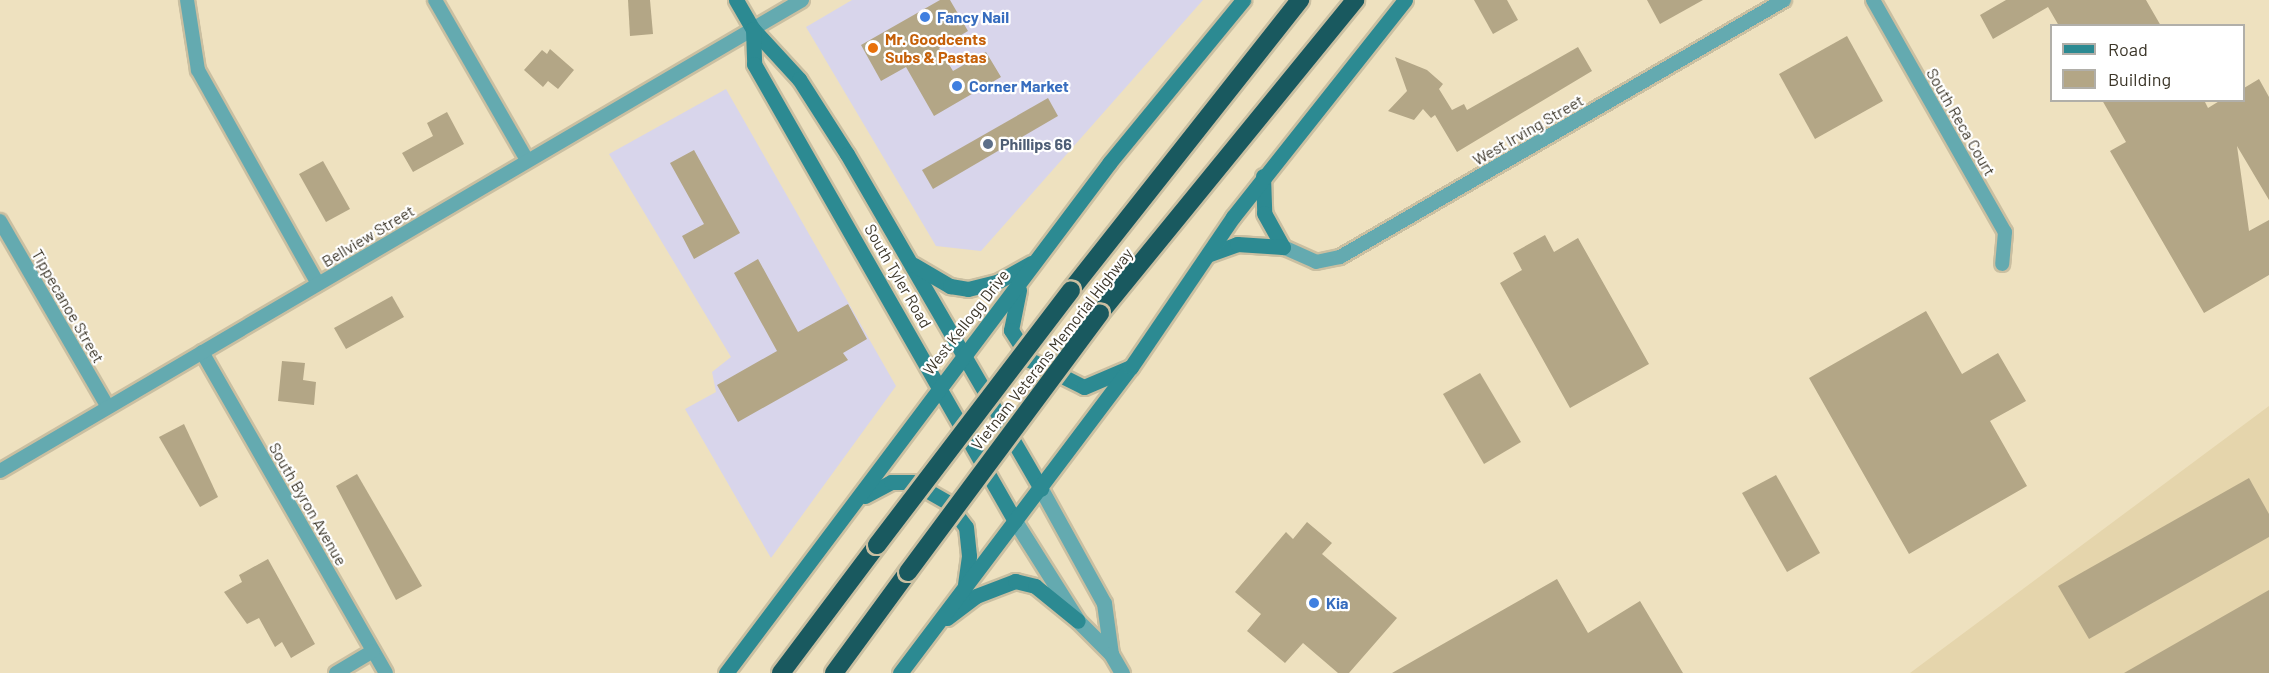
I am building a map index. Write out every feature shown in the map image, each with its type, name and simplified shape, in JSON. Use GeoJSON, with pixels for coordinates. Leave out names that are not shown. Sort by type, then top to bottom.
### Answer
{"type":"FeatureCollection","features":[{"type":"Feature","properties":{"kind":"highway","name":"Vietnam Veterans Memorial Highway"},"geometry":{"type":"LineString","coordinates":[[781,673],[1071,290],[1300,0]]}},
{"type":"Feature","properties":{"kind":"highway","name":"Vietnam Veterans Memorial Highway"},"geometry":{"type":"LineString","coordinates":[[834,673],[1100,313],[1354,0]]}},
{"type":"Feature","properties":{"kind":"main road","name":"South Tyler Road"},"geometry":{"type":"LineString","coordinates":[[736,0],[753,29],[799,79],[909,261],[1041,489]]}},
{"type":"Feature","properties":{"kind":"main road","name":"West Kellogg Drive"},"geometry":{"type":"LineString","coordinates":[[726,673],[861,499],[939,385],[1243,0]]}},
{"type":"Feature","properties":{"kind":"main road"},"geometry":{"type":"LineString","coordinates":[[900,673],[1131,367],[1263,177],[1405,0]]}},
{"type":"Feature","properties":{"kind":"main road","name":"South Tyler Road"},"geometry":{"type":"LineString","coordinates":[[753,29],[754,64],[1015,521]]}},
{"type":"Feature","properties":{"kind":"main road"},"geometry":{"type":"LineString","coordinates":[[1263,177],[1264,213],[1283,247]]}},
{"type":"Feature","properties":{"kind":"main road"},"geometry":{"type":"LineString","coordinates":[[1209,254],[1237,244],[1283,247]]}},
{"type":"Feature","properties":{"kind":"main road"},"geometry":{"type":"LineString","coordinates":[[909,261],[950,286],[968,290],[997,282],[1036,260]]}},
{"type":"Feature","properties":{"kind":"main road"},"geometry":{"type":"LineString","coordinates":[[1025,276],[1012,310],[1011,330],[1030,360],[1069,383],[1084,387],[1131,367]]}},
{"type":"Feature","properties":{"kind":"main road"},"geometry":{"type":"LineString","coordinates":[[861,499],[891,482],[912,482],[947,501],[966,527],[969,556],[964,586]]}},
{"type":"Feature","properties":{"kind":"main road"},"geometry":{"type":"LineString","coordinates":[[935,627],[976,596],[1015,581],[1035,586],[1078,621]]}},
{"type":"Feature","properties":{"kind":"street"},"geometry":{"type":"LineString","coordinates":[[187,0],[198,70],[318,284]]}},
{"type":"Feature","properties":{"kind":"street"},"geometry":{"type":"LineString","coordinates":[[435,0],[527,160]]}},
{"type":"Feature","properties":{"kind":"street","name":"Bellview Street"},"geometry":{"type":"LineString","coordinates":[[0,471],[802,0]]}},
{"type":"Feature","properties":{"kind":"street","name":"West Irving Street"},"geometry":{"type":"LineString","coordinates":[[1283,247],[1316,262],[1340,257],[1785,0]]}},
{"type":"Feature","properties":{"kind":"street","name":"South Reca Court"},"geometry":{"type":"LineString","coordinates":[[1874,0],[2005,232],[2002,264]]}},
{"type":"Feature","properties":{"kind":"street","name":"Tippecanoe Street"},"geometry":{"type":"LineString","coordinates":[[0,221],[108,407]]}},
{"type":"Feature","properties":{"kind":"street","name":"South Byron Avenue"},"geometry":{"type":"LineString","coordinates":[[202,352],[386,673]]}},
{"type":"Feature","properties":{"kind":"street","name":"South Tyler Road"},"geometry":{"type":"LineString","coordinates":[[1041,489],[1104,603],[1111,654]]}},
{"type":"Feature","properties":{"kind":"street","name":"South Tyler Road"},"geometry":{"type":"LineString","coordinates":[[1015,521],[1078,621],[1111,654],[1122,673]]}},
{"type":"Feature","properties":{"kind":"street"},"geometry":{"type":"LineString","coordinates":[[336,673],[373,651]]}},
{"type":"Feature","properties":{"kind":"shaded area"},"geometry":{"type":"Polygon","coordinates":[[[852,0],[1203,0],[981,251],[936,246],[806,27],[852,0]]]}},
{"type":"Feature","properties":{"kind":"shaded area"},"geometry":{"type":"Polygon","coordinates":[[[726,89],[896,386],[771,558],[685,409],[716,392],[712,372],[731,357],[609,154],[726,89]]]}},
{"type":"Feature","properties":{"kind":"shaded area"},"geometry":{"type":"Polygon","coordinates":[[[2269,406],[2269,673],[1910,673],[2269,406]]]}},
{"type":"Feature","properties":{"kind":"building"},"geometry":{"type":"Polygon","coordinates":[[[628,0],[650,0],[653,34],[630,36],[628,0]]]}},
{"type":"Feature","properties":{"kind":"building"},"geometry":{"type":"Polygon","coordinates":[[[940,0],[950,0],[968,31],[939,48],[953,71],[986,52],[1001,77],[934,116],[906,67],[881,81],[861,45],[940,0]]]}},
{"type":"Feature","properties":{"kind":"building"},"geometry":{"type":"Polygon","coordinates":[[[1474,0],[1507,0],[1518,20],[1493,34],[1474,0]]]}},
{"type":"Feature","properties":{"kind":"building"},"geometry":{"type":"Polygon","coordinates":[[[1647,0],[1703,0],[1660,24],[1647,0]]]}},
{"type":"Feature","properties":{"kind":"building"},"geometry":{"type":"Polygon","coordinates":[[[2006,0],[2146,0],[2160,24],[2058,24],[2048,7],[1993,39],[1980,15],[2006,0]]]}},
{"type":"Feature","properties":{"kind":"building"},"geometry":{"type":"Polygon","coordinates":[[[1847,36],[1883,101],[1815,139],[1779,74],[1847,36]]]}},
{"type":"Feature","properties":{"kind":"building"},"geometry":{"type":"Polygon","coordinates":[[[1578,47],[1592,71],[1457,152],[1435,115],[1431,118],[1423,109],[1414,120],[1388,111],[1407,91],[1395,57],[1427,70],[1443,84],[1439,89],[1452,110],[1464,104],[1467,110],[1578,47]]]}},
{"type":"Feature","properties":{"kind":"building"},"geometry":{"type":"Polygon","coordinates":[[[550,49],[574,70],[558,89],[548,81],[543,87],[524,70],[542,50],[547,54],[550,49]]]}},
{"type":"Feature","properties":{"kind":"building"},"geometry":{"type":"Polygon","coordinates":[[[2259,79],[2269,97],[2269,200],[2237,146],[2249,231],[2269,220],[2269,275],[2204,313],[2110,151],[2126,142],[2103,102],[2205,102],[2208,108],[2218,102],[2245,102],[2245,87],[2259,79]]]}},
{"type":"Feature","properties":{"kind":"building"},"geometry":{"type":"Polygon","coordinates":[[[1048,98],[1058,116],[933,189],[922,170],[1048,98]]]}},
{"type":"Feature","properties":{"kind":"building"},"geometry":{"type":"Polygon","coordinates":[[[447,112],[464,144],[413,172],[402,153],[433,136],[427,123],[447,112]]]}},
{"type":"Feature","properties":{"kind":"building"},"geometry":{"type":"Polygon","coordinates":[[[694,150],[740,233],[694,259],[682,236],[704,224],[670,163],[694,150]]]}},
{"type":"Feature","properties":{"kind":"building"},"geometry":{"type":"Polygon","coordinates":[[[323,161],[350,209],[326,222],[299,174],[323,161]]]}},
{"type":"Feature","properties":{"kind":"building"},"geometry":{"type":"Polygon","coordinates":[[[1545,235],[1554,252],[1578,238],[1649,364],[1570,408],[1500,283],[1522,270],[1513,253],[1545,235]]]}},
{"type":"Feature","properties":{"kind":"building"},"geometry":{"type":"Polygon","coordinates":[[[758,259],[798,332],[848,304],[867,339],[843,353],[848,360],[738,422],[717,385],[777,351],[734,273],[758,259]]]}},
{"type":"Feature","properties":{"kind":"building"},"geometry":{"type":"Polygon","coordinates":[[[392,296],[404,317],[346,349],[334,328],[392,296]]]}},
{"type":"Feature","properties":{"kind":"building"},"geometry":{"type":"Polygon","coordinates":[[[1926,311],[1962,374],[1998,353],[2026,401],[1990,421],[2027,486],[1909,554],[1809,378],[1926,311]]]}},
{"type":"Feature","properties":{"kind":"building"},"geometry":{"type":"Polygon","coordinates":[[[282,361],[305,363],[303,380],[316,382],[314,405],[278,401],[282,361]]]}},
{"type":"Feature","properties":{"kind":"building"},"geometry":{"type":"Polygon","coordinates":[[[1480,373],[1521,442],[1484,464],[1443,394],[1480,373]]]}},
{"type":"Feature","properties":{"kind":"building"},"geometry":{"type":"Polygon","coordinates":[[[184,424],[218,497],[200,507],[159,437],[184,424]]]}},
{"type":"Feature","properties":{"kind":"building"},"geometry":{"type":"Polygon","coordinates":[[[357,474],[422,586],[396,600],[336,486],[357,474]]]}},
{"type":"Feature","properties":{"kind":"building"},"geometry":{"type":"Polygon","coordinates":[[[1776,475],[1820,553],[1787,572],[1742,493],[1776,475]]]}},
{"type":"Feature","properties":{"kind":"building"},"geometry":{"type":"Polygon","coordinates":[[[2249,478],[2269,514],[2269,537],[2089,639],[2058,586],[2249,478]]]}},
{"type":"Feature","properties":{"kind":"building","name":"Kia"},"geometry":{"type":"Polygon","coordinates":[[[1307,522],[1332,543],[1322,554],[1397,618],[1349,673],[1338,673],[1303,643],[1285,663],[1247,631],[1261,614],[1235,592],[1286,532],[1293,539],[1307,522]]]}},
{"type":"Feature","properties":{"kind":"building"},"geometry":{"type":"Polygon","coordinates":[[[268,559],[315,644],[291,658],[282,642],[275,647],[259,618],[247,624],[224,592],[242,582],[239,575],[268,559]]]}},
{"type":"Feature","properties":{"kind":"building"},"geometry":{"type":"Polygon","coordinates":[[[1557,579],[1588,633],[1640,601],[1683,673],[1392,673],[1557,579]]]}},
{"type":"Feature","properties":{"kind":"building"},"geometry":{"type":"Polygon","coordinates":[[[2269,590],[2269,673],[2124,673],[2269,590]]]}},
{"type":"Feature","properties":{"kind":"place","name":"Fancy Nail"},"geometry":{"type":"Point","coordinates":[925,17]}},
{"type":"Feature","properties":{"kind":"place","name":"Mr. Goodcents Subs & Pastas"},"geometry":{"type":"Point","coordinates":[873,48]}},
{"type":"Feature","properties":{"kind":"place","name":"Corner Market"},"geometry":{"type":"Point","coordinates":[957,86]}},
{"type":"Feature","properties":{"kind":"place","name":"Phillips 66"},"geometry":{"type":"Point","coordinates":[988,144]}},
{"type":"Feature","properties":{"kind":"place","name":"Kia"},"geometry":{"type":"Point","coordinates":[1314,603]}}]}
